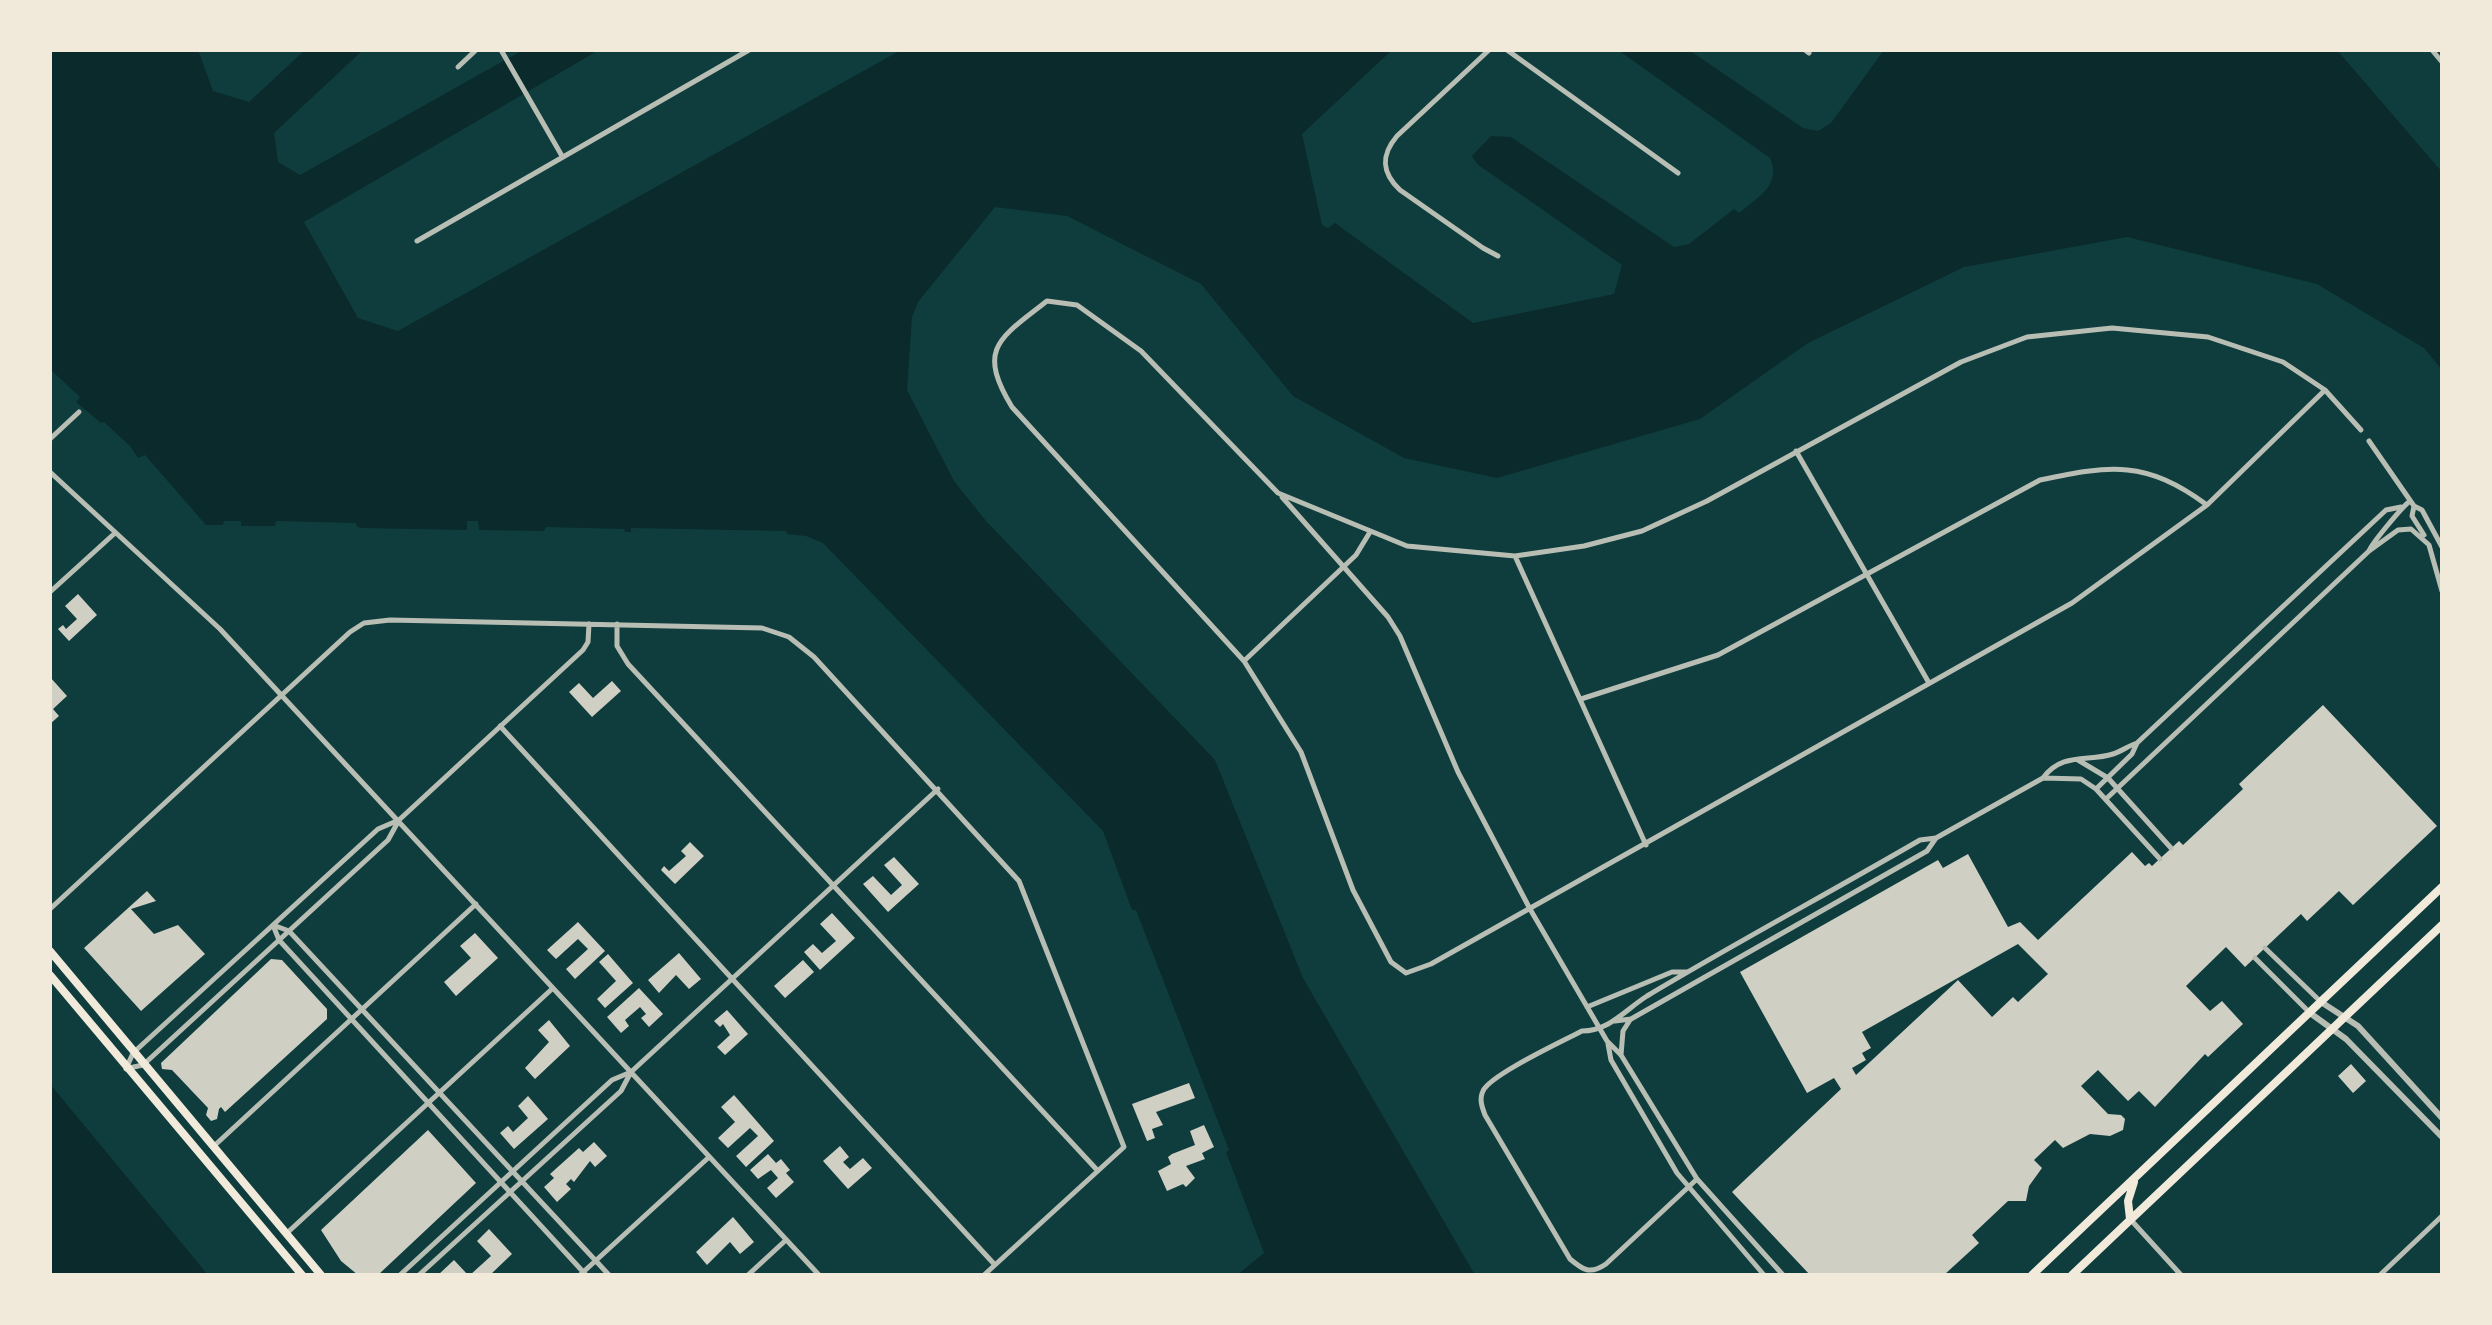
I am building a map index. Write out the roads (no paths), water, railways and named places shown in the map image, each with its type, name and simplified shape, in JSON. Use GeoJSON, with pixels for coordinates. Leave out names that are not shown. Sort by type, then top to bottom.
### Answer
{"type":"FeatureCollection","features":[{"type":"Feature","properties":{"kind":"main road"},"geometry":{"type":"LineString","coordinates":[[2032,1275],[2442,887]]}},
{"type":"Feature","properties":{"kind":"main road"},"geometry":{"type":"LineString","coordinates":[[2072,1275],[2442,925]]}},
{"type":"Feature","properties":{"kind":"main road"},"geometry":{"type":"LineString","coordinates":[[50,951],[321,1275]]}},
{"type":"Feature","properties":{"kind":"main road"},"geometry":{"type":"LineString","coordinates":[[50,975],[302,1275]]}},
{"type":"Feature","properties":{"kind":"main road"},"geometry":{"type":"LineString","coordinates":[[2130,1219],[2128,1201],[2136,1178]]}},
{"type":"Feature","properties":{"kind":"street"},"geometry":{"type":"LineString","coordinates":[[458,68],[476,50]]}},
{"type":"Feature","properties":{"kind":"street"},"geometry":{"type":"LineString","coordinates":[[418,241],[749,50]]}},
{"type":"Feature","properties":{"kind":"street"},"geometry":{"type":"LineString","coordinates":[[1490,50],[1396,136],[1384,164],[1394,184],[1498,256]]}},
{"type":"Feature","properties":{"kind":"street"},"geometry":{"type":"LineString","coordinates":[[1507,50],[1678,173]]}},
{"type":"Feature","properties":{"kind":"street"},"geometry":{"type":"LineString","coordinates":[[2432,50],[2442,62]]}},
{"type":"Feature","properties":{"kind":"street"},"geometry":{"type":"LineString","coordinates":[[503,53],[562,156]]}},
{"type":"Feature","properties":{"kind":"street"},"geometry":{"type":"LineString","coordinates":[[1764,1275],[1688,1187],[1619,1073],[1607,1041],[1530,909],[1458,772],[1400,636],[1388,617],[1278,493],[1141,351],[1077,305],[1047,301],[1005,336],[993,358],[997,381],[1012,407],[1244,662],[1301,752],[1353,890],[1391,962],[1406,973],[1431,964],[1530,909],[1646,845],[2072,603],[2207,505],[2325,390]]}},
{"type":"Feature","properties":{"kind":"street"},"geometry":{"type":"LineString","coordinates":[[1278,493],[1406,546],[1515,556],[1584,546],[1642,531],[1707,500],[1961,362],[2027,337],[2112,328],[2208,337],[2282,362],[2325,390],[2362,430]]}},
{"type":"Feature","properties":{"kind":"street"},"geometry":{"type":"LineString","coordinates":[[50,439],[79,412]]}},
{"type":"Feature","properties":{"kind":"street"},"geometry":{"type":"LineString","coordinates":[[2369,441],[2412,503],[2422,510],[2442,546]]}},
{"type":"Feature","properties":{"kind":"street"},"geometry":{"type":"LineString","coordinates":[[1796,451],[1929,684]]}},
{"type":"Feature","properties":{"kind":"street"},"geometry":{"type":"LineString","coordinates":[[1581,699],[1718,654],[2040,480],[2091,469],[2141,470],[2180,484],[2207,505]]}},
{"type":"Feature","properties":{"kind":"street"},"geometry":{"type":"LineString","coordinates":[[50,472],[220,629],[819,1275]]}},
{"type":"Feature","properties":{"kind":"street"},"geometry":{"type":"LineString","coordinates":[[1697,1179],[1606,1264],[1591,1272],[1583,1271],[1570,1260],[1494,1130],[1481,1096],[1486,1086],[1500,1076],[1582,1031],[1600,1029],[1687,972],[1920,840],[1936,838],[2043,778],[2050,768],[2089,755],[2107,756],[2137,743],[2389,507],[2412,503]]}},
{"type":"Feature","properties":{"kind":"street"},"geometry":{"type":"LineString","coordinates":[[2412,503],[2412,516],[2428,544],[2442,591]]}},
{"type":"Feature","properties":{"kind":"street"},"geometry":{"type":"LineString","coordinates":[[2368,551],[2370,544],[2398,518],[2401,507]]}},
{"type":"Feature","properties":{"kind":"street"},"geometry":{"type":"LineString","coordinates":[[2106,800],[2368,551],[2398,530],[2411,529],[2428,544]]}},
{"type":"Feature","properties":{"kind":"street"},"geometry":{"type":"LineString","coordinates":[[1244,662],[1344,566],[1370,532]]}},
{"type":"Feature","properties":{"kind":"street"},"geometry":{"type":"LineString","coordinates":[[50,592],[115,533]]}},
{"type":"Feature","properties":{"kind":"street"},"geometry":{"type":"LineString","coordinates":[[1515,556],[1646,845]]}},
{"type":"Feature","properties":{"kind":"street"},"geometry":{"type":"LineString","coordinates":[[50,909],[350,632],[371,621],[762,628],[790,637],[814,657],[938,789],[1024,890],[1124,1146],[984,1275]]}},
{"type":"Feature","properties":{"kind":"street"},"geometry":{"type":"LineString","coordinates":[[126,1069],[142,1064],[388,840],[399,820],[583,650],[588,642],[589,624]]}},
{"type":"Feature","properties":{"kind":"street"},"geometry":{"type":"LineString","coordinates":[[617,624],[617,646],[628,664],[1098,1171]]}},
{"type":"Feature","properties":{"kind":"street"},"geometry":{"type":"LineString","coordinates":[[500,726],[995,1264]]}},
{"type":"Feature","properties":{"kind":"street"},"geometry":{"type":"LineString","coordinates":[[2096,789],[2132,754],[2137,743]]}},
{"type":"Feature","properties":{"kind":"street"},"geometry":{"type":"LineString","coordinates":[[2078,760],[2108,778],[2171,848]]}},
{"type":"Feature","properties":{"kind":"street"},"geometry":{"type":"LineString","coordinates":[[2043,778],[2081,779],[2096,789],[2160,859]]}},
{"type":"Feature","properties":{"kind":"street"},"geometry":{"type":"LineString","coordinates":[[420,1275],[621,1090],[631,1072],[938,789]]}},
{"type":"Feature","properties":{"kind":"street"},"geometry":{"type":"LineString","coordinates":[[126,1069],[134,1053],[378,829],[399,820]]}},
{"type":"Feature","properties":{"kind":"street"},"geometry":{"type":"LineString","coordinates":[[1614,1021],[1631,1018],[1926,852],[1936,838]]}},
{"type":"Feature","properties":{"kind":"street"},"geometry":{"type":"LineString","coordinates":[[212,1148],[476,904]]}},
{"type":"Feature","properties":{"kind":"street"},"geometry":{"type":"LineString","coordinates":[[273,925],[289,930],[609,1275]]}},
{"type":"Feature","properties":{"kind":"street"},"geometry":{"type":"LineString","coordinates":[[273,925],[279,940],[583,1274],[708,1158]]}},
{"type":"Feature","properties":{"kind":"street"},"geometry":{"type":"LineString","coordinates":[[2266,948],[2321,1002],[2346,1016],[2442,1118]]}},
{"type":"Feature","properties":{"kind":"street"},"geometry":{"type":"LineString","coordinates":[[2255,958],[2310,1013],[2333,1028],[2442,1137]]}},
{"type":"Feature","properties":{"kind":"street"},"geometry":{"type":"LineString","coordinates":[[1588,1007],[1672,972],[1687,972]]}},
{"type":"Feature","properties":{"kind":"street"},"geometry":{"type":"LineString","coordinates":[[286,1234],[553,988]]}},
{"type":"Feature","properties":{"kind":"street"},"geometry":{"type":"LineString","coordinates":[[1621,1055],[1623,1032],[1631,1018]]}},
{"type":"Feature","properties":{"kind":"street"},"geometry":{"type":"LineString","coordinates":[[1607,1041],[1621,1055],[1697,1179],[1783,1275]]}},
{"type":"Feature","properties":{"kind":"street"},"geometry":{"type":"LineString","coordinates":[[400,1275],[612,1080],[631,1072]]}},
{"type":"Feature","properties":{"kind":"street"},"geometry":{"type":"LineString","coordinates":[[2380,1275],[2442,1216]]}},
{"type":"Feature","properties":{"kind":"street"},"geometry":{"type":"LineString","coordinates":[[2130,1219],[2181,1275]]}},
{"type":"Feature","properties":{"kind":"street"},"geometry":{"type":"LineString","coordinates":[[748,1275],[786,1240]]}},
{"type":"Feature","properties":{"kind":"water"},"geometry":{"type":"Polygon","coordinates":[[[50,50],[198,50],[213,91],[249,102],[305,50],[363,50],[274,133],[278,162],[300,175],[523,50],[599,50],[304,222],[358,318],[398,331],[901,50],[1392,50],[1302,134],[1322,225],[1328,228],[1335,223],[1473,323],[1614,294],[1622,265],[1477,164],[1472,156],[1491,136],[1511,137],[1674,247],[1689,244],[1734,209],[1739,213],[1770,183],[1770,158],[1618,50],[1689,50],[1803,128],[1818,131],[1831,123],[1884,50],[2337,50],[2442,172],[2442,370],[2424,348],[2317,284],[2127,237],[1964,267],[1808,343],[1700,419],[1497,478],[1404,458],[1293,396],[1201,284],[1067,216],[995,207],[918,302],[912,317],[907,390],[954,481],[986,521],[1215,760],[1303,978],[1475,1275],[1237,1275],[1264,1253],[1226,1152],[1229,1150],[1103,831],[823,543],[786,531],[631,528],[631,532],[625,532],[546,527],[544,531],[479,530],[478,521],[467,521],[467,530],[276,521],[275,526],[241,526],[241,521],[206,525],[145,455],[138,458],[104,422],[76,402],[80,397],[50,369],[50,50]]]}},
{"type":"Feature","properties":{"kind":"water"},"geometry":{"type":"Polygon","coordinates":[[[50,1084],[208,1275],[50,1275],[50,1084]]]}}]}
